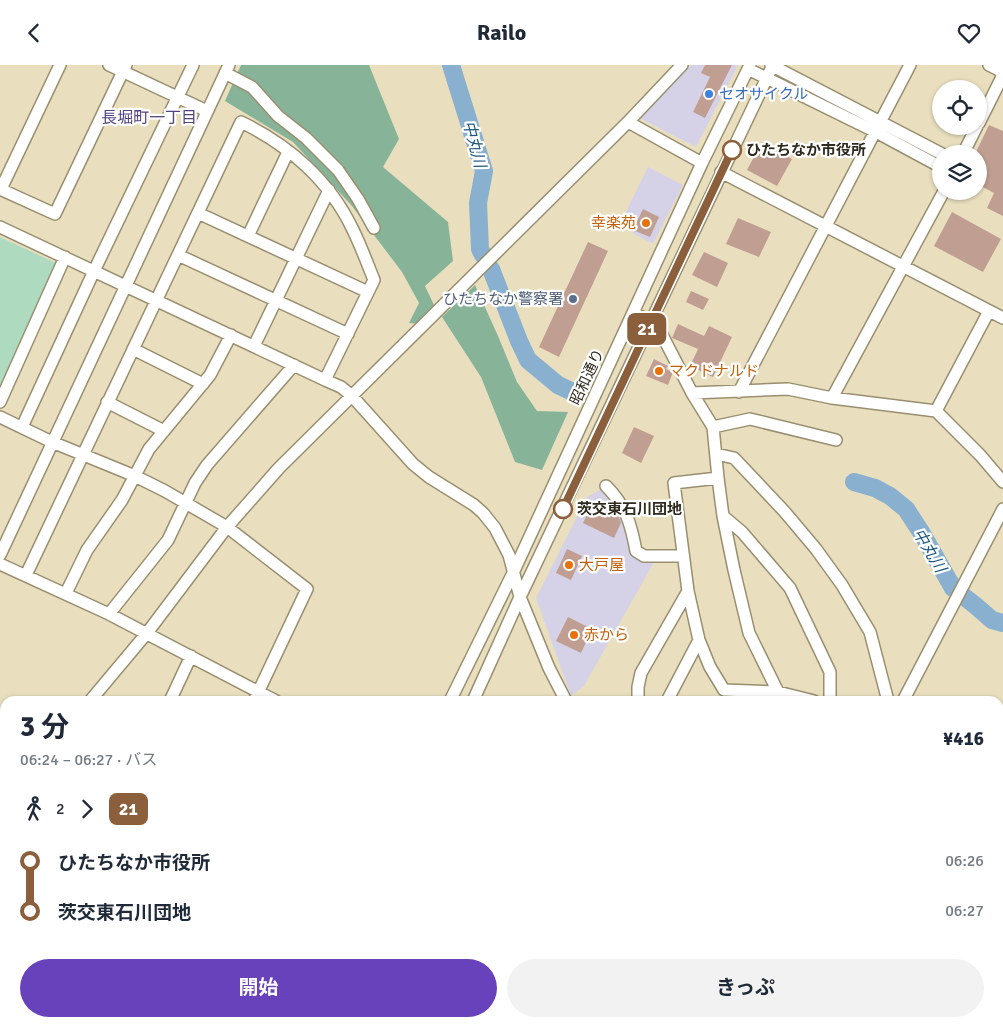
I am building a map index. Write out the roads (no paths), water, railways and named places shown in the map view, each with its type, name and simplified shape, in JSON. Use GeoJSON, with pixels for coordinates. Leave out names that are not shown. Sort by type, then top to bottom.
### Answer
{"type":"FeatureCollection","features":[{"type":"Feature","properties":{"kind":"street"},"geometry":{"type":"LineString","coordinates":[[60,65],[1,189],[54,214],[124,68]]}},
{"type":"Feature","properties":{"kind":"street"},"geometry":{"type":"LineString","coordinates":[[109,65],[124,68],[207,111]]}},
{"type":"Feature","properties":{"kind":"street"},"geometry":{"type":"LineString","coordinates":[[22,427],[94,271],[193,65]]}},
{"type":"Feature","properties":{"kind":"street"},"geometry":{"type":"LineString","coordinates":[[94,696],[147,633],[227,527],[280,468],[628,122],[682,65]]}},
{"type":"Feature","properties":{"kind":"street"},"geometry":{"type":"LineString","coordinates":[[475,696],[520,597],[772,65],[878,127],[932,161]]}},
{"type":"Feature","properties":{"kind":"street"},"geometry":{"type":"LineString","coordinates":[[739,391],[910,65]]}},
{"type":"Feature","properties":{"kind":"street"},"geometry":{"type":"LineString","coordinates":[[987,106],[1003,71],[989,65]]}},
{"type":"Feature","properties":{"kind":"street"},"geometry":{"type":"LineString","coordinates":[[749,67],[767,78],[932,150]]}},
{"type":"Feature","properties":{"kind":"street","name":"昭和通り"},"geometry":{"type":"LineString","coordinates":[[452,696],[513,573],[702,163],[749,67]]}},
{"type":"Feature","properties":{"kind":"street"},"geometry":{"type":"LineString","coordinates":[[0,555],[227,69],[252,87],[278,116],[306,138],[338,170],[358,199],[374,228]]}},
{"type":"Feature","properties":{"kind":"street"},"geometry":{"type":"LineString","coordinates":[[26,575],[241,121],[266,134],[314,172],[329,191],[353,229],[374,280],[326,380]]}},
{"type":"Feature","properties":{"kind":"street"},"geometry":{"type":"LineString","coordinates":[[628,122],[702,163]]}},
{"type":"Feature","properties":{"kind":"street"},"geometry":{"type":"LineString","coordinates":[[248,236],[288,151]]}},
{"type":"Feature","properties":{"kind":"street"},"geometry":{"type":"LineString","coordinates":[[721,172],[1003,318]]}},
{"type":"Feature","properties":{"kind":"street"},"geometry":{"type":"LineString","coordinates":[[254,346],[329,191]]}},
{"type":"Feature","properties":{"kind":"street"},"geometry":{"type":"LineString","coordinates":[[832,398],[939,200]]}},
{"type":"Feature","properties":{"kind":"street"},"geometry":{"type":"LineString","coordinates":[[198,213],[368,292]]}},
{"type":"Feature","properties":{"kind":"street"},"geometry":{"type":"LineString","coordinates":[[0,227],[341,387],[352,396],[413,464],[483,513],[495,529],[509,555],[520,597],[549,668],[563,696]]}},
{"type":"Feature","properties":{"kind":"street"},"geometry":{"type":"LineString","coordinates":[[178,255],[348,334]]}},
{"type":"Feature","properties":{"kind":"street"},"geometry":{"type":"LineString","coordinates":[[0,401],[65,257]]}},
{"type":"Feature","properties":{"kind":"street"},"geometry":{"type":"LineString","coordinates":[[936,411],[989,311]]}},
{"type":"Feature","properties":{"kind":"street"},"geometry":{"type":"LineString","coordinates":[[634,313],[650,321],[659,329],[692,393],[713,427],[723,516],[734,570],[750,633],[776,696],[724,690]]}},
{"type":"Feature","properties":{"kind":"street"},"geometry":{"type":"LineString","coordinates":[[66,593],[87,550],[122,500],[149,449],[210,375],[231,335]]}},
{"type":"Feature","properties":{"kind":"street"},"geometry":{"type":"LineString","coordinates":[[133,349],[203,384]]}},
{"type":"Feature","properties":{"kind":"street"},"geometry":{"type":"LineString","coordinates":[[109,614],[168,540],[195,483],[207,465],[294,365]]}},
{"type":"Feature","properties":{"kind":"street"},"geometry":{"type":"LineString","coordinates":[[692,393],[788,389],[832,398],[936,411],[980,455],[1003,482]]}},
{"type":"Feature","properties":{"kind":"street"},"geometry":{"type":"LineString","coordinates":[[107,403],[164,431]]}},
{"type":"Feature","properties":{"kind":"street"},"geometry":{"type":"LineString","coordinates":[[0,417],[135,476],[186,503],[227,527],[307,589],[257,696]]}},
{"type":"Feature","properties":{"kind":"street"},"geometry":{"type":"LineString","coordinates":[[713,427],[750,419],[836,440]]}},
{"type":"Feature","properties":{"kind":"street"},"geometry":{"type":"LineString","coordinates":[[716,454],[734,458],[784,511],[816,549],[842,585],[870,632],[887,696]]}},
{"type":"Feature","properties":{"kind":"street"},"geometry":{"type":"LineString","coordinates":[[718,478],[674,483],[688,591],[699,640],[710,667],[724,690]]}},
{"type":"Feature","properties":{"kind":"street"},"geometry":{"type":"LineString","coordinates":[[606,486],[617,497],[626,512],[632,529],[636,551],[644,556],[683,556]]}},
{"type":"Feature","properties":{"kind":"street"},"geometry":{"type":"LineString","coordinates":[[906,696],[1003,509]]}},
{"type":"Feature","properties":{"kind":"street"},"geometry":{"type":"LineString","coordinates":[[723,516],[742,532],[790,588],[830,672],[830,696]]}},
{"type":"Feature","properties":{"kind":"street"},"geometry":{"type":"LineString","coordinates":[[0,564],[66,593],[147,633],[191,656],[255,696]]}},
{"type":"Feature","properties":{"kind":"street"},"geometry":{"type":"LineString","coordinates":[[638,696],[641,673],[688,591]]}},
{"type":"Feature","properties":{"kind":"street"},"geometry":{"type":"LineString","coordinates":[[669,696],[699,640]]}},
{"type":"Feature","properties":{"kind":"street"},"geometry":{"type":"LineString","coordinates":[[172,696],[191,656]]}},
{"type":"Feature","properties":{"kind":"street"},"geometry":{"type":"LineString","coordinates":[[721,696],[724,690]]}},
{"type":"Feature","properties":{"kind":"waterway","name":"中丸川"},"geometry":{"type":"LineString","coordinates":[[451,65],[484,171],[478,203],[480,249],[483,255]]}},
{"type":"Feature","properties":{"kind":"waterway","name":"中丸川"},"geometry":{"type":"LineString","coordinates":[[491,269],[528,360],[558,385],[577,394]]}},
{"type":"Feature","properties":{"kind":"waterway","name":"中丸川"},"geometry":{"type":"LineString","coordinates":[[854,482],[875,488],[890,496],[906,509],[953,588],[992,620],[1003,623]]}},
{"type":"Feature","properties":{"kind":"place","name":"セオサイクル"},"geometry":{"type":"Point","coordinates":[709,94]}},
{"type":"Feature","properties":{"kind":"place","name":"ひたちなか市役所"},"geometry":{"type":"Point","coordinates":[732,150]}},
{"type":"Feature","properties":{"kind":"place","name":"幸楽苑"},"geometry":{"type":"Point","coordinates":[646,223]}},
{"type":"Feature","properties":{"kind":"place","name":"ひたちなか警察署"},"geometry":{"type":"Point","coordinates":[573,299]}},
{"type":"Feature","properties":{"kind":"place","name":"マクドナルド"},"geometry":{"type":"Point","coordinates":[659,371]}},
{"type":"Feature","properties":{"kind":"place","name":"茨交東石川団地"},"geometry":{"type":"Point","coordinates":[563,509]}},
{"type":"Feature","properties":{"kind":"place","name":"大戸屋"},"geometry":{"type":"Point","coordinates":[569,565]}},
{"type":"Feature","properties":{"kind":"place","name":"赤から"},"geometry":{"type":"Point","coordinates":[574,635]}},
{"type":"Feature","properties":{"kind":"district","name":"長堀町一丁目"},"geometry":{"type":"Point","coordinates":[149,117]}}]}
